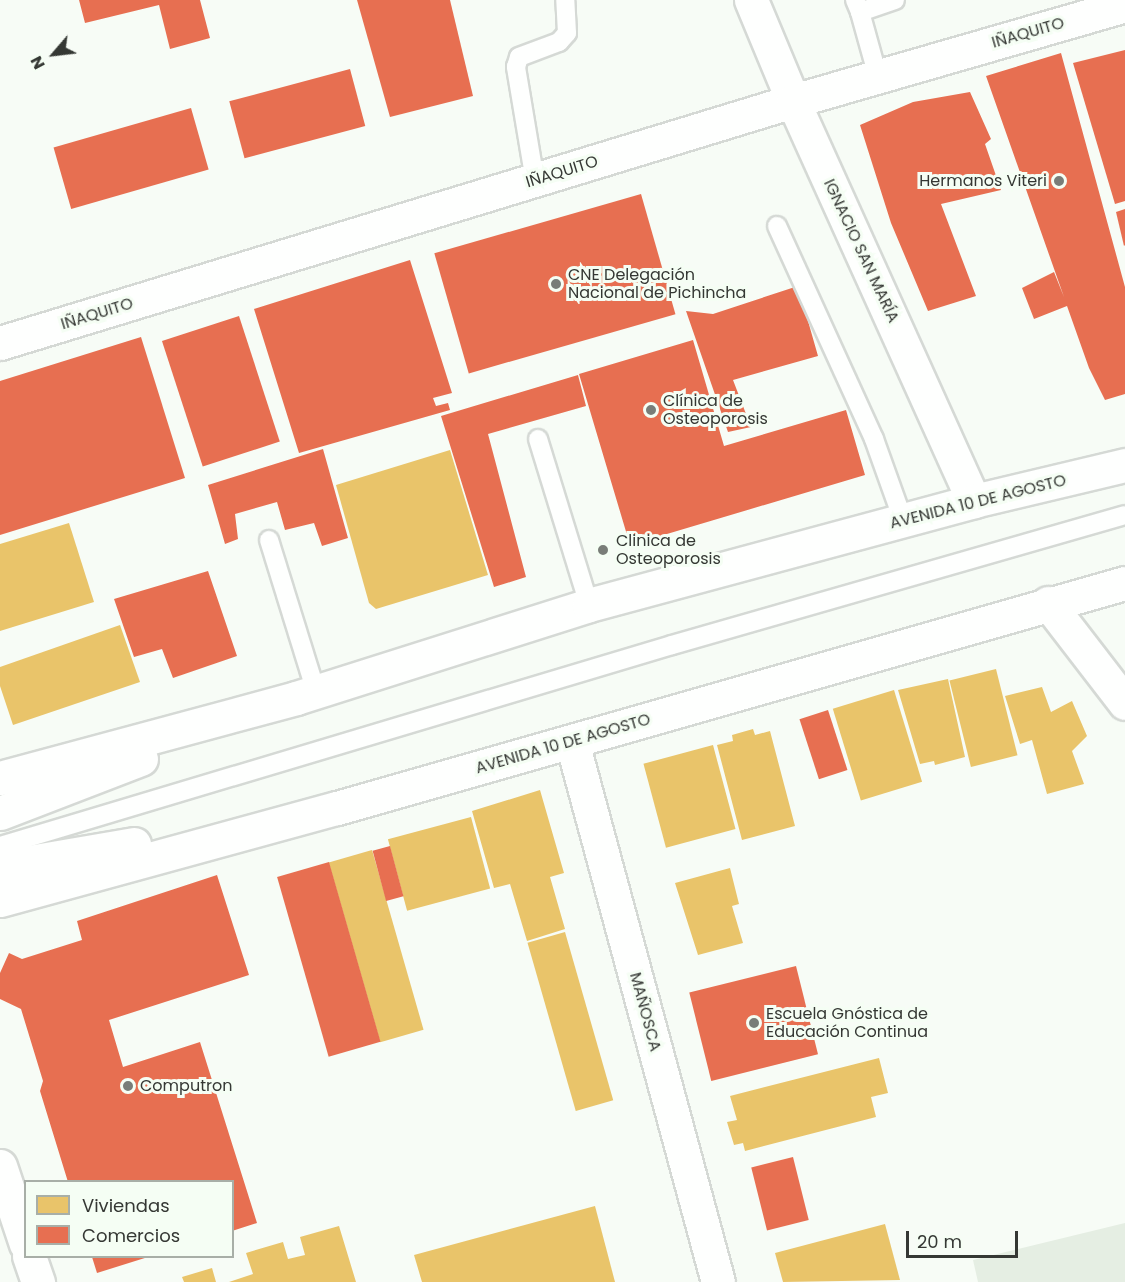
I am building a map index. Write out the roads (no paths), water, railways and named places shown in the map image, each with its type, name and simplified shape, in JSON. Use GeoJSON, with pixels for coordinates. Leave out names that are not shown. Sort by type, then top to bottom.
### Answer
{"type":"FeatureCollection","features":[{"type":"Feature","properties":{"kind":"main road","name":"IGNACIO SAN MARÍA"},"geometry":{"type":"LineString","coordinates":[[751,0],[793,101],[974,501]]}},
{"type":"Feature","properties":{"kind":"main road","name":"IÑAQUITO"},"geometry":{"type":"LineString","coordinates":[[0,343],[793,101],[1125,5]]}},
{"type":"Feature","properties":{"kind":"main road","name":"AVENIDA 10 DE AGOSTO"},"geometry":{"type":"LineString","coordinates":[[0,778],[306,695],[589,605],[974,501],[1125,465]]}},
{"type":"Feature","properties":{"kind":"main road","name":"AVENIDA 10 DE AGOSTO"},"geometry":{"type":"LineString","coordinates":[[0,900],[572,742],[1048,603],[1125,584]]}},
{"type":"Feature","properties":{"kind":"main road"},"geometry":{"type":"LineString","coordinates":[[1048,603],[1125,703]]}},
{"type":"Feature","properties":{"kind":"main road"},"geometry":{"type":"LineString","coordinates":[[0,813],[306,695]]}},
{"type":"Feature","properties":{"kind":"main road","name":"MAÑOSCA"},"geometry":{"type":"LineString","coordinates":[[572,742],[718,1282]]}},
{"type":"Feature","properties":{"kind":"main road"},"geometry":{"type":"LineString","coordinates":[[0,867],[337,808]]}},
{"type":"Feature","properties":{"kind":"main road"},"geometry":{"type":"LineString","coordinates":[[0,1166],[24,1238]]}},
{"type":"Feature","properties":{"kind":"main road"},"geometry":{"type":"LineString","coordinates":[[29,1258],[38,1282]]}},
{"type":"Feature","properties":{"kind":"lane"},"geometry":{"type":"LineString","coordinates":[[535,181],[516,67],[519,57],[559,42],[567,33],[565,0]]}},
{"type":"Feature","properties":{"kind":"lane"},"geometry":{"type":"LineString","coordinates":[[878,77],[857,6],[895,0]]}},
{"type":"Feature","properties":{"kind":"lane"},"geometry":{"type":"LineString","coordinates":[[777,226],[874,439],[903,520]]}},
{"type":"Feature","properties":{"kind":"lane"},"geometry":{"type":"LineString","coordinates":[[538,439],[589,605]]}},
{"type":"Feature","properties":{"kind":"lane"},"geometry":{"type":"LineString","coordinates":[[0,846],[672,645],[1125,515]]}},
{"type":"Feature","properties":{"kind":"lane"},"geometry":{"type":"LineString","coordinates":[[269,540],[306,695]]}},
{"type":"Feature","properties":{"kind":"place","name":"Hermanos Viteri"},"geometry":{"type":"Point","coordinates":[1059,181]}},
{"type":"Feature","properties":{"kind":"place","name":"CNE Delegación Nacional de Pichincha"},"geometry":{"type":"Point","coordinates":[556,284]}},
{"type":"Feature","properties":{"kind":"place","name":"Clínica de Osteoporosis"},"geometry":{"type":"Point","coordinates":[651,410]}},
{"type":"Feature","properties":{"kind":"place","name":"Clinica de Osteoporosis"},"geometry":{"type":"Point","coordinates":[603,550]}},
{"type":"Feature","properties":{"kind":"place","name":"Escuela Gnóstica de Educación Continua"},"geometry":{"type":"Point","coordinates":[754,1023]}},
{"type":"Feature","properties":{"kind":"place","name":"Computron"},"geometry":{"type":"Point","coordinates":[128,1086]}}]}
